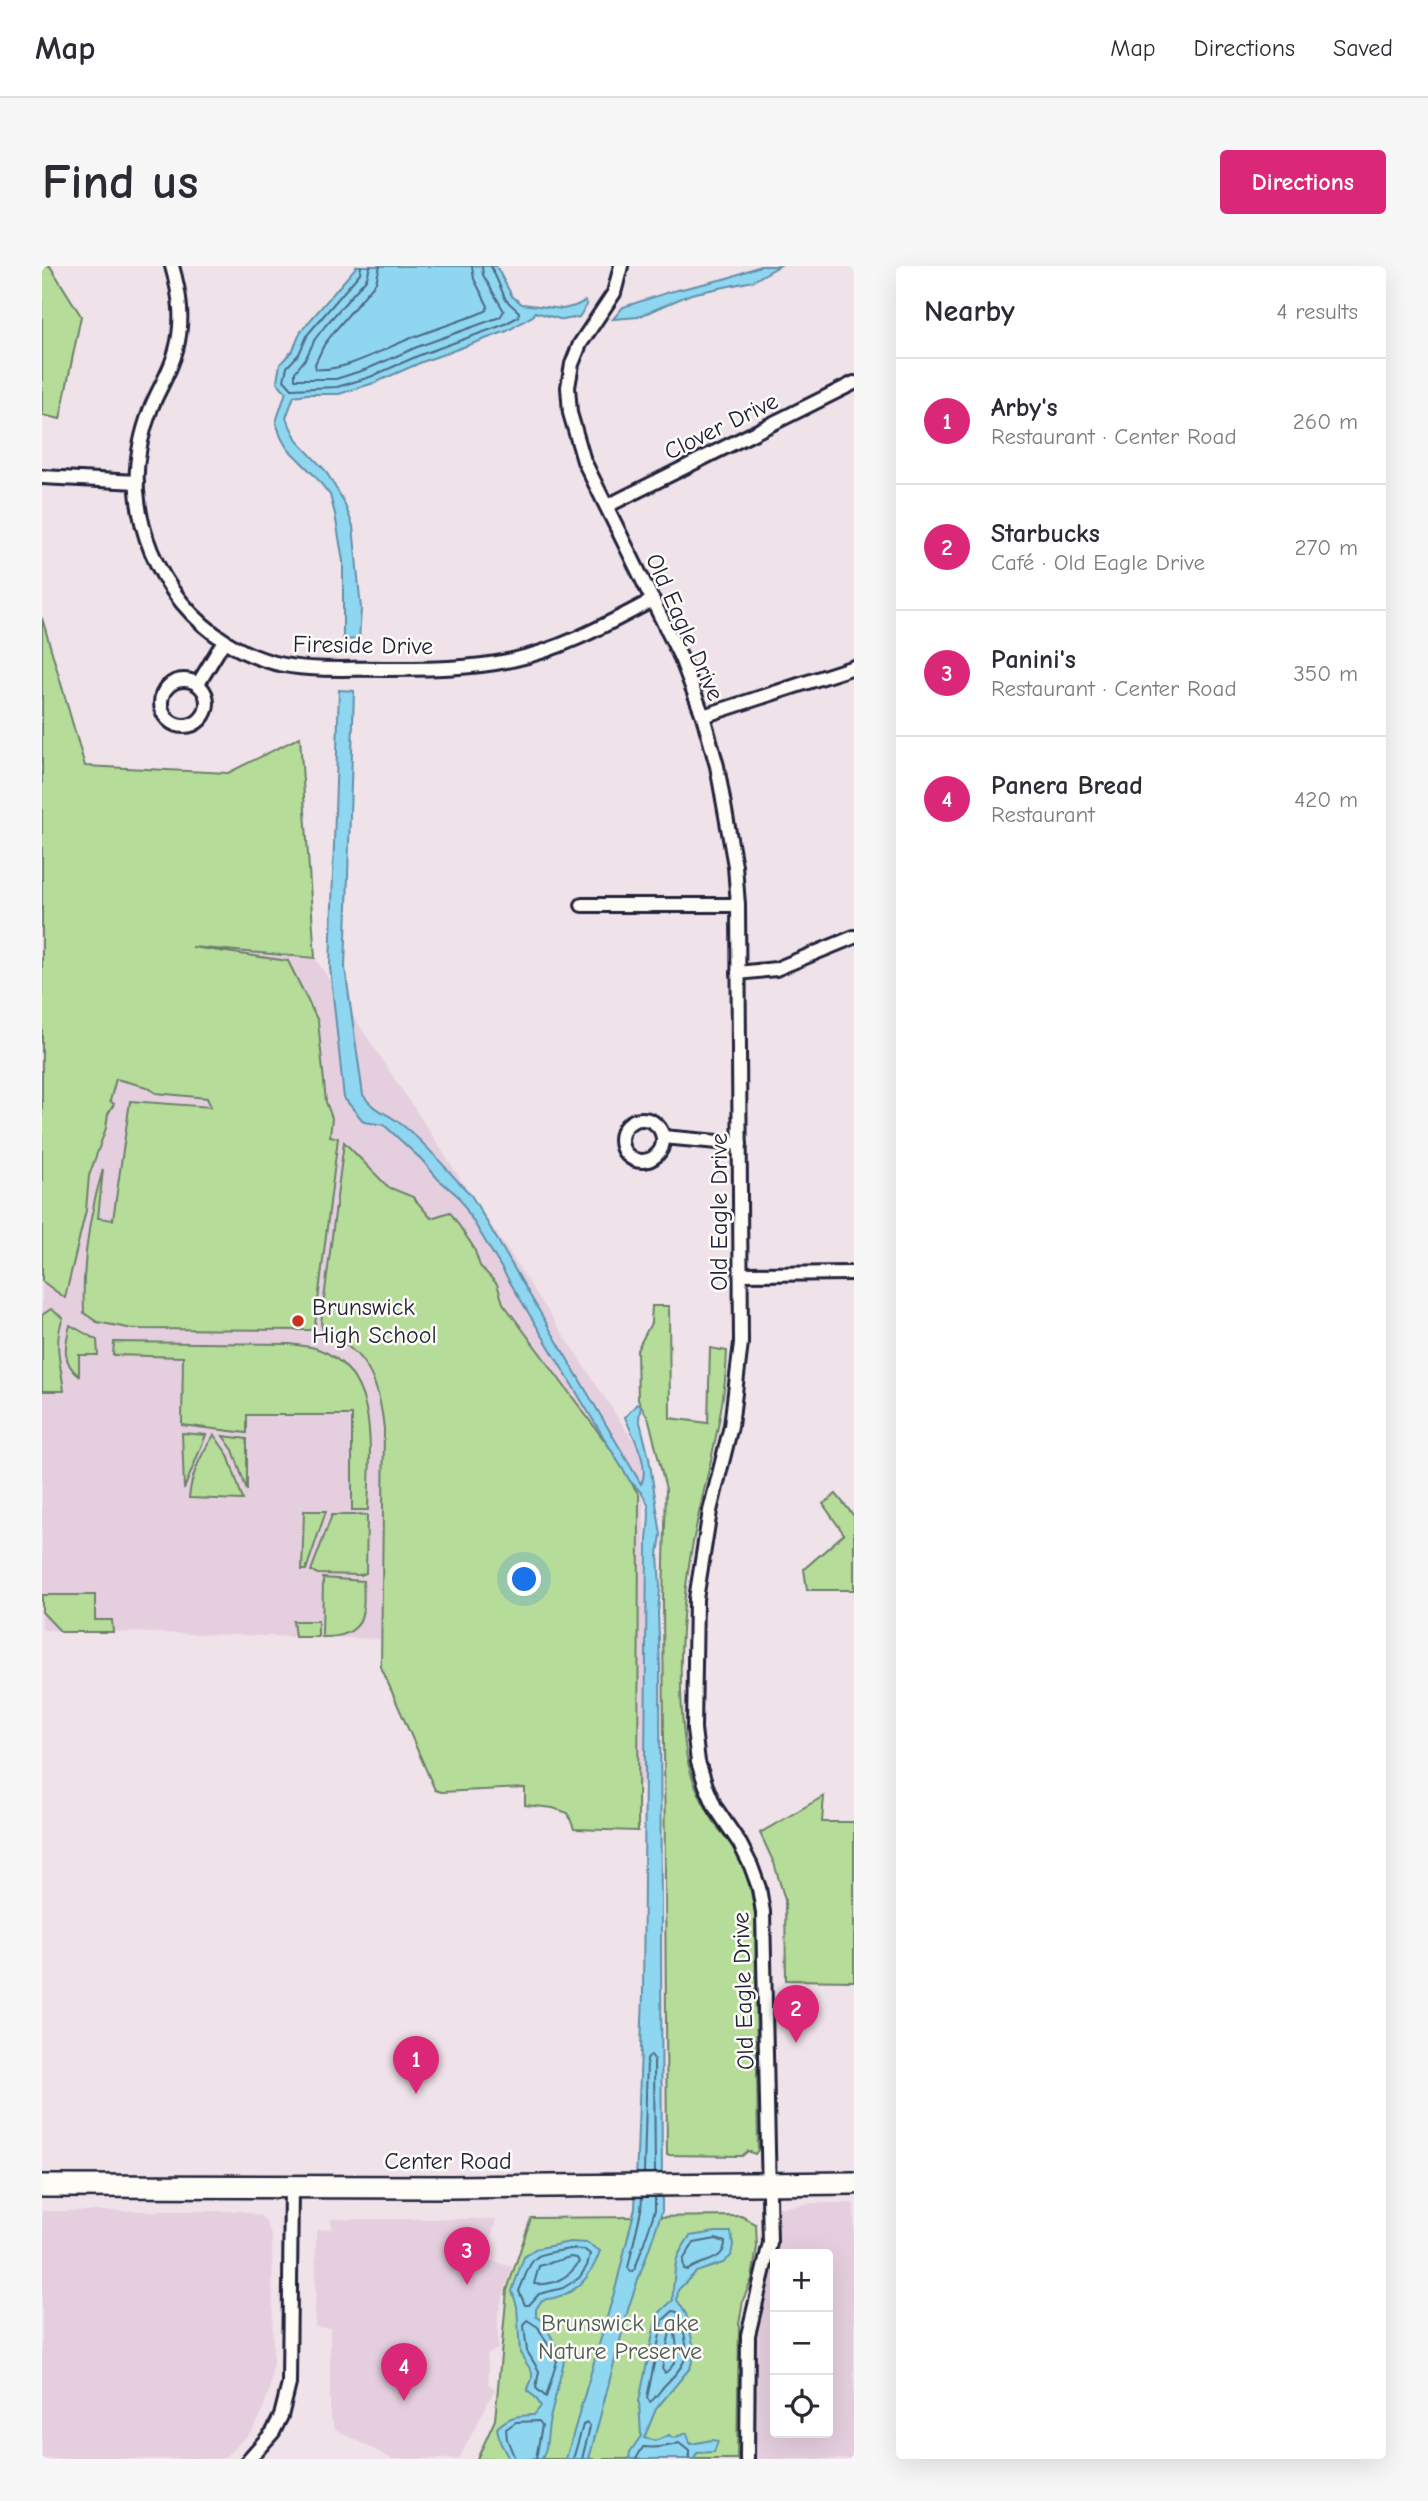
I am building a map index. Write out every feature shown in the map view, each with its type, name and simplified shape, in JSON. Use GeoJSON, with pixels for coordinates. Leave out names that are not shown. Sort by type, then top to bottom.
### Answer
{"type":"FeatureCollection","features":[{"type":"Feature","properties":{"kind":"main road","name":"Center Road"},"geometry":{"type":"LineString","coordinates":[[42,2186],[567,2187],[629,2184],[854,2183]]}},
{"type":"Feature","properties":{"kind":"street","name":"Fireside Drive"},"geometry":{"type":"LineString","coordinates":[[172,266],[177,286],[180,326],[169,372],[151,407],[144,429],[137,482],[141,520],[159,569],[188,610],[224,640],[259,658],[308,668],[437,669],[474,666],[549,650],[584,636],[653,600]]}},
{"type":"Feature","properties":{"kind":"street","name":"Old Eagle Drive"},"geometry":{"type":"LineString","coordinates":[[621,266],[614,293],[580,344],[572,364],[568,387],[576,439],[584,461],[681,658],[703,716],[727,816],[738,905],[741,1343],[731,1426],[701,1555],[696,1599],[694,1729],[698,1762],[706,1786],[715,1807],[751,1866],[759,1888],[763,1912],[770,2243],[748,2335],[747,2459]]}},
{"type":"Feature","properties":{"kind":"street","name":"Clover Drive"},"geometry":{"type":"LineString","coordinates":[[607,506],[854,383]]}},
{"type":"Feature","properties":{"kind":"street"},"geometry":{"type":"LineString","coordinates":[[42,477],[137,482]]}},
{"type":"Feature","properties":{"kind":"street"},"geometry":{"type":"LineString","coordinates":[[198,684],[224,640]]}},
{"type":"Feature","properties":{"kind":"street"},"geometry":{"type":"LineString","coordinates":[[703,716],[854,667]]}},
{"type":"Feature","properties":{"kind":"street"},"geometry":{"type":"LineString","coordinates":[[582,905],[738,905]]}},
{"type":"Feature","properties":{"kind":"street"},"geometry":{"type":"LineString","coordinates":[[738,973],[776,969],[854,937]]}},
{"type":"Feature","properties":{"kind":"street"},"geometry":{"type":"LineString","coordinates":[[663,1137],[740,1144]]}},
{"type":"Feature","properties":{"kind":"street"},"geometry":{"type":"LineString","coordinates":[[741,1274],[854,1273]]}},
{"type":"Feature","properties":{"kind":"street"},"geometry":{"type":"LineString","coordinates":[[250,2459],[273,2432],[281,2416],[289,2384],[291,2186]]}},
{"type":"Feature","properties":{"kind":"shaded area","name":"Brunswick High School"},"geometry":{"type":"Polygon","coordinates":[[[42,932],[315,958],[642,1454],[652,1784],[441,1792],[383,1639],[42,1630],[42,932]]]}},
{"type":"Feature","properties":{"kind":"shaded area"},"geometry":{"type":"Polygon","coordinates":[[[812,2203],[854,2203],[854,2459],[747,2459],[755,2300],[769,2209],[812,2203]]]}},
{"type":"Feature","properties":{"kind":"shaded area"},"geometry":{"type":"Polygon","coordinates":[[[42,2211],[241,2211],[261,2216],[266,2222],[272,2237],[273,2360],[270,2389],[252,2431],[222,2459],[42,2459],[42,2211]]]}},
{"type":"Feature","properties":{"kind":"shaded area"},"geometry":{"type":"Polygon","coordinates":[[[331,2219],[496,2219],[486,2259],[512,2267],[498,2314],[498,2349],[487,2354],[488,2384],[495,2389],[459,2459],[392,2459],[335,2429],[330,2417],[330,2328],[315,2327],[316,2230],[331,2229],[331,2219]]]}},
{"type":"Feature","properties":{"kind":"green space"},"geometry":{"type":"Polygon","coordinates":[[[42,266],[50,266],[81,316],[60,419],[42,415],[42,266]]]}},
{"type":"Feature","properties":{"kind":"green space"},"geometry":{"type":"Polygon","coordinates":[[[42,618],[85,766],[228,773],[300,737],[315,958],[192,947],[288,961],[318,1021],[326,1102],[332,1118],[330,1136],[338,1138],[315,1325],[311,1330],[133,1329],[97,1322],[84,1313],[85,1258],[94,1204],[103,1169],[98,1218],[113,1220],[130,1101],[211,1107],[207,1098],[156,1093],[147,1087],[116,1079],[110,1101],[114,1104],[108,1114],[106,1128],[89,1176],[86,1210],[65,1298],[42,1281],[42,618]]]}},
{"type":"Feature","properties":{"kind":"green space"},"geometry":{"type":"Polygon","coordinates":[[[344,1142],[388,1187],[413,1197],[431,1218],[450,1212],[474,1248],[480,1266],[497,1284],[503,1303],[610,1448],[639,1495],[638,1831],[574,1829],[568,1813],[553,1808],[525,1805],[525,1788],[441,1792],[435,1790],[381,1667],[384,1429],[381,1406],[364,1363],[347,1346],[323,1332],[321,1323],[344,1142]]]}},
{"type":"Feature","properties":{"kind":"green space"},"geometry":{"type":"Polygon","coordinates":[[[652,1306],[669,1306],[670,1418],[708,1423],[710,1348],[727,1351],[722,1405],[686,1586],[681,1678],[685,1745],[693,1778],[712,1819],[741,1860],[755,1914],[758,2150],[755,2154],[748,2151],[742,2156],[667,2155],[663,1600],[666,1489],[649,1420],[638,1400],[637,1350],[651,1323],[652,1306]]]}},
{"type":"Feature","properties":{"kind":"green space"},"geometry":{"type":"Polygon","coordinates":[[[51,1309],[63,1318],[58,1345],[64,1391],[42,1391],[42,1315],[51,1309]]]}},
{"type":"Feature","properties":{"kind":"green space"},"geometry":{"type":"Polygon","coordinates":[[[70,1325],[97,1340],[98,1355],[79,1355],[79,1376],[67,1359],[66,1346],[70,1325]]]}},
{"type":"Feature","properties":{"kind":"green space"},"geometry":{"type":"Polygon","coordinates":[[[114,1342],[291,1344],[318,1349],[339,1361],[353,1377],[363,1397],[368,1419],[368,1510],[352,1510],[352,1415],[247,1415],[247,1433],[182,1425],[183,1357],[113,1355],[114,1342]]]}},
{"type":"Feature","properties":{"kind":"green space"},"geometry":{"type":"Polygon","coordinates":[[[182,1433],[206,1435],[184,1489],[182,1433]]]}},
{"type":"Feature","properties":{"kind":"green space"},"geometry":{"type":"Polygon","coordinates":[[[214,1435],[228,1455],[243,1500],[189,1498],[197,1465],[214,1435]]]}},
{"type":"Feature","properties":{"kind":"green space"},"geometry":{"type":"Polygon","coordinates":[[[223,1436],[247,1439],[247,1491],[233,1450],[223,1436]]]}},
{"type":"Feature","properties":{"kind":"green space"},"geometry":{"type":"Polygon","coordinates":[[[836,1494],[854,1516],[854,1590],[807,1590],[804,1569],[844,1534],[823,1504],[836,1494]]]}},
{"type":"Feature","properties":{"kind":"green space"},"geometry":{"type":"Polygon","coordinates":[[[304,1511],[326,1511],[306,1570],[302,1570],[304,1511]]]}},
{"type":"Feature","properties":{"kind":"green space"},"geometry":{"type":"Polygon","coordinates":[[[332,1515],[367,1515],[366,1573],[318,1574],[311,1571],[332,1515]]]}},
{"type":"Feature","properties":{"kind":"green space"},"geometry":{"type":"Polygon","coordinates":[[[323,1578],[363,1581],[362,1614],[359,1623],[346,1634],[322,1637],[323,1578]]]}},
{"type":"Feature","properties":{"kind":"green space"},"geometry":{"type":"Polygon","coordinates":[[[42,1595],[95,1595],[95,1620],[112,1620],[113,1632],[61,1632],[42,1612],[42,1595]]]}},
{"type":"Feature","properties":{"kind":"green space"},"geometry":{"type":"Polygon","coordinates":[[[293,1621],[318,1621],[318,1637],[295,1637],[293,1621]]]}},
{"type":"Feature","properties":{"kind":"green space"},"geometry":{"type":"Polygon","coordinates":[[[824,1796],[822,1822],[854,1822],[854,1981],[786,1980],[785,1900],[774,1863],[760,1833],[824,1796]]]}},
{"type":"Feature","properties":{"kind":"green space","name":"Brunswick Lake Nature Preserve"},"geometry":{"type":"Polygon","coordinates":[[[741,2216],[756,2224],[757,2247],[752,2279],[743,2300],[739,2324],[737,2459],[477,2459],[495,2420],[507,2290],[531,2218],[741,2216]]]}},
{"type":"Feature","properties":{"kind":"water"},"geometry":{"type":"Polygon","coordinates":[[[357,266],[496,266],[512,296],[522,304],[563,309],[585,301],[587,305],[579,317],[563,320],[535,312],[507,331],[339,394],[294,396],[286,418],[298,442],[325,470],[343,500],[353,526],[361,609],[359,640],[343,639],[343,561],[330,495],[287,448],[276,422],[286,392],[277,382],[280,364],[293,350],[301,331],[357,266]]]}},
{"type":"Feature","properties":{"kind":"water"},"geometry":{"type":"Polygon","coordinates":[[[760,266],[779,266],[753,281],[691,294],[638,317],[613,319],[623,307],[669,292],[728,278],[760,266]]]}},
{"type":"Feature","properties":{"kind":"water"},"geometry":{"type":"Polygon","coordinates":[[[339,690],[354,691],[345,968],[363,1095],[375,1108],[397,1121],[417,1138],[471,1195],[641,1484],[644,1468],[625,1417],[637,1404],[641,1406],[639,1418],[649,1458],[661,1535],[658,1554],[658,1613],[662,2211],[629,2306],[589,2459],[566,2459],[616,2286],[635,2208],[643,1995],[649,1508],[630,1481],[458,1196],[384,1125],[364,1122],[344,1098],[330,967],[339,690]]]}},
{"type":"Feature","properties":{"kind":"water"},"geometry":{"type":"Polygon","coordinates":[[[731,2232],[731,2256],[723,2263],[696,2272],[678,2290],[677,2300],[686,2314],[695,2352],[690,2368],[656,2409],[644,2438],[655,2441],[669,2435],[673,2438],[687,2433],[690,2444],[718,2441],[714,2452],[697,2453],[694,2459],[629,2459],[630,2452],[641,2436],[639,2401],[657,2315],[673,2300],[678,2256],[690,2236],[731,2232]]]}},
{"type":"Feature","properties":{"kind":"water"},"geometry":{"type":"Polygon","coordinates":[[[570,2242],[587,2243],[600,2251],[591,2270],[579,2285],[563,2295],[542,2300],[536,2309],[536,2317],[543,2321],[564,2361],[549,2423],[546,2448],[542,2459],[509,2459],[500,2442],[497,2428],[514,2417],[534,2415],[541,2406],[527,2391],[532,2372],[520,2353],[517,2306],[512,2291],[524,2257],[535,2249],[570,2242]]]}},
{"type":"Feature","properties":{"kind":"place","name":"Brunswick High School"},"geometry":{"type":"Point","coordinates":[298,1321]}},
{"type":"Feature","properties":{"kind":"place","name":"Starbucks"},"geometry":{"type":"Point","coordinates":[796,2043]}},
{"type":"Feature","properties":{"kind":"place","name":"Arby's"},"geometry":{"type":"Point","coordinates":[416,2094]}},
{"type":"Feature","properties":{"kind":"place","name":"Panini's"},"geometry":{"type":"Point","coordinates":[467,2285]}},
{"type":"Feature","properties":{"kind":"place","name":"Panera Bread"},"geometry":{"type":"Point","coordinates":[404,2401]}}]}
